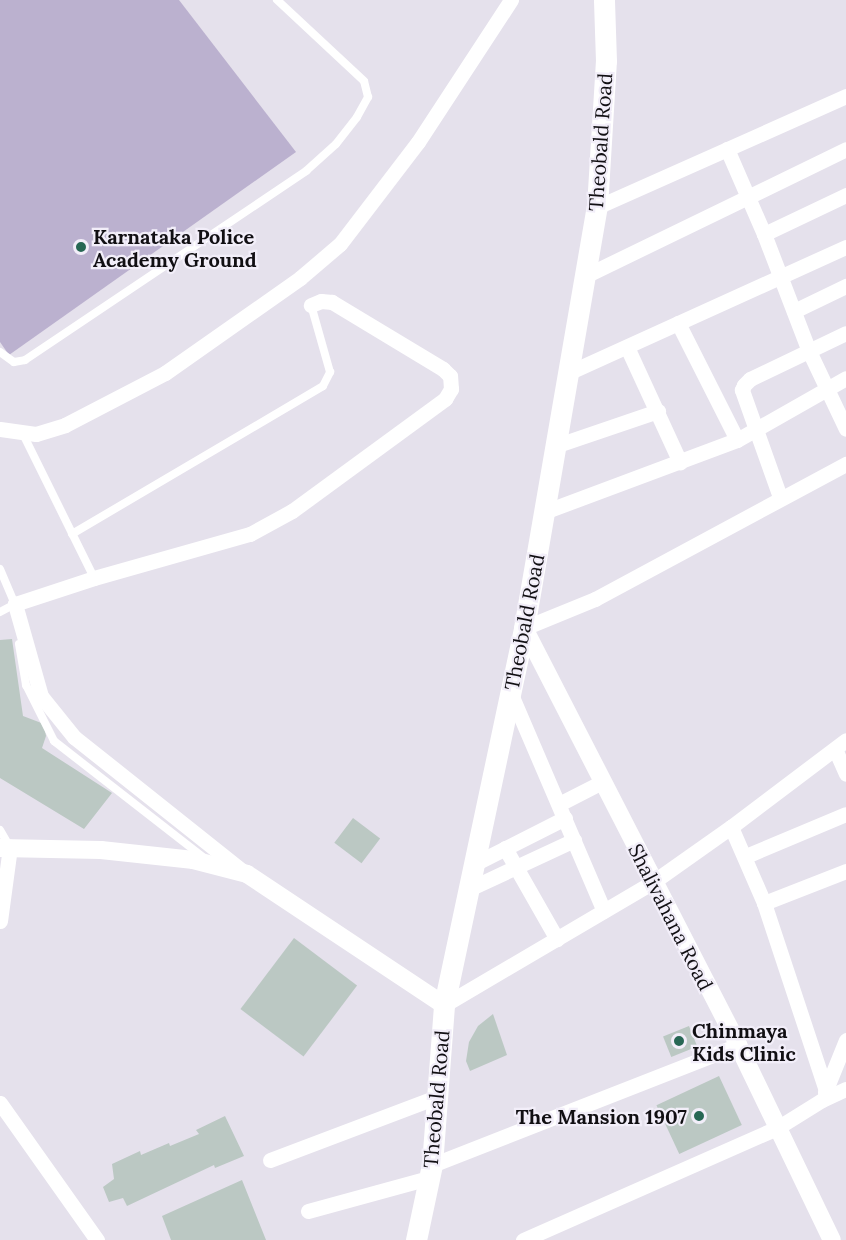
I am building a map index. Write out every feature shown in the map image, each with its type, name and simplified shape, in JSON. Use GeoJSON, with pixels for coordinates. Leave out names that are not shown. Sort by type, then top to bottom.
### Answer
{"type":"FeatureCollection","features":[{"type":"Feature","properties":{"kind":"main road","name":"Theobald Road"},"geometry":{"type":"LineString","coordinates":[[416,1240],[430,1172],[444,1005],[524,628],[597,207],[606,61],[604,0]]}},
{"type":"Feature","properties":{"kind":"street"},"geometry":{"type":"LineString","coordinates":[[0,429],[36,434],[65,425],[165,373],[300,278],[340,244],[418,142],[511,0]]}},
{"type":"Feature","properties":{"kind":"street"},"geometry":{"type":"LineString","coordinates":[[597,207],[846,96]]}},
{"type":"Feature","properties":{"kind":"street"},"geometry":{"type":"LineString","coordinates":[[727,149],[782,276],[809,351],[846,429]]}},
{"type":"Feature","properties":{"kind":"street"},"geometry":{"type":"LineString","coordinates":[[585,276],[748,199],[846,149]]}},
{"type":"Feature","properties":{"kind":"street"},"geometry":{"type":"LineString","coordinates":[[764,234],[846,195]]}},
{"type":"Feature","properties":{"kind":"street"},"geometry":{"type":"LineString","coordinates":[[568,373],[846,247]]}},
{"type":"Feature","properties":{"kind":"street"},"geometry":{"type":"LineString","coordinates":[[794,311],[846,286]]}},
{"type":"Feature","properties":{"kind":"street"},"geometry":{"type":"LineString","coordinates":[[311,305],[321,301],[332,302],[443,369],[450,376],[451,389],[445,399],[292,511],[250,534],[94,578],[15,604],[41,696],[74,737],[247,874],[444,1005],[653,882],[840,745],[846,774]]}},
{"type":"Feature","properties":{"kind":"street"},"geometry":{"type":"LineString","coordinates":[[678,323],[737,440]]}},
{"type":"Feature","properties":{"kind":"street"},"geometry":{"type":"LineString","coordinates":[[780,497],[742,390],[744,385],[750,379],[846,333]]}},
{"type":"Feature","properties":{"kind":"street"},"geometry":{"type":"LineString","coordinates":[[627,347],[680,462]]}},
{"type":"Feature","properties":{"kind":"street"},"geometry":{"type":"LineString","coordinates":[[544,512],[737,440],[846,378]]}},
{"type":"Feature","properties":{"kind":"street"},"geometry":{"type":"LineString","coordinates":[[555,446],[658,411]]}},
{"type":"Feature","properties":{"kind":"street"},"geometry":{"type":"LineString","coordinates":[[524,628],[595,599],[780,497],[846,464]]}},
{"type":"Feature","properties":{"kind":"street","name":"Shalivahana Road"},"geometry":{"type":"LineString","coordinates":[[524,628],[738,1046],[832,1240]]}},
{"type":"Feature","properties":{"kind":"street"},"geometry":{"type":"LineString","coordinates":[[510,692],[604,911]]}},
{"type":"Feature","properties":{"kind":"street"},"geometry":{"type":"LineString","coordinates":[[474,864],[505,848],[602,782]]}},
{"type":"Feature","properties":{"kind":"street"},"geometry":{"type":"LineString","coordinates":[[746,856],[846,814]]}},
{"type":"Feature","properties":{"kind":"street"},"geometry":{"type":"LineString","coordinates":[[731,827],[746,856],[764,903],[824,1095]]}},
{"type":"Feature","properties":{"kind":"street"},"geometry":{"type":"LineString","coordinates":[[469,889],[574,840]]}},
{"type":"Feature","properties":{"kind":"street"},"geometry":{"type":"LineString","coordinates":[[0,921],[5,848],[101,850],[193,860],[247,874]]}},
{"type":"Feature","properties":{"kind":"street"},"geometry":{"type":"LineString","coordinates":[[505,848],[556,939]]}},
{"type":"Feature","properties":{"kind":"street"},"geometry":{"type":"LineString","coordinates":[[764,903],[846,871]]}},
{"type":"Feature","properties":{"kind":"street"},"geometry":{"type":"LineString","coordinates":[[824,1095],[846,1040]]}},
{"type":"Feature","properties":{"kind":"street"},"geometry":{"type":"LineString","coordinates":[[308,1211],[430,1172],[738,1046]]}},
{"type":"Feature","properties":{"kind":"street"},"geometry":{"type":"LineString","coordinates":[[523,1240],[777,1128],[824,1095],[846,1089]]}},
{"type":"Feature","properties":{"kind":"street"},"geometry":{"type":"LineString","coordinates":[[270,1160],[437,1097]]}},
{"type":"Feature","properties":{"kind":"street"},"geometry":{"type":"LineString","coordinates":[[0,1103],[97,1240]]}},
{"type":"Feature","properties":{"kind":"lane"},"geometry":{"type":"LineString","coordinates":[[0,352],[14,362],[25,360],[306,171],[336,144],[357,117],[368,97],[364,81],[277,0]]}},
{"type":"Feature","properties":{"kind":"lane"},"geometry":{"type":"LineString","coordinates":[[72,534],[323,386],[330,372],[311,305]]}},
{"type":"Feature","properties":{"kind":"lane"},"geometry":{"type":"LineString","coordinates":[[22,432],[94,578]]}},
{"type":"Feature","properties":{"kind":"lane"},"geometry":{"type":"LineString","coordinates":[[0,569],[15,604],[0,612]]}},
{"type":"Feature","properties":{"kind":"lane"},"geometry":{"type":"LineString","coordinates":[[19,645],[26,685],[54,741],[213,865]]}},
{"type":"Feature","properties":{"kind":"lane"},"geometry":{"type":"LineString","coordinates":[[0,830],[5,848]]}},
{"type":"Feature","properties":{"kind":"shaded area","name":"Karnataka Police Academy Ground"},"geometry":{"type":"Polygon","coordinates":[[[0,0],[179,0],[296,152],[9,355],[0,342],[0,0]]]}},
{"type":"Feature","properties":{"kind":"building"},"geometry":{"type":"Polygon","coordinates":[[[12,639],[23,716],[44,724],[46,736],[42,748],[112,793],[84,829],[0,778],[0,640],[12,639]]]}},
{"type":"Feature","properties":{"kind":"building"},"geometry":{"type":"Polygon","coordinates":[[[353,818],[380,838],[361,863],[334,843],[353,818]]]}},
{"type":"Feature","properties":{"kind":"building"},"geometry":{"type":"Polygon","coordinates":[[[294,938],[357,986],[304,1057],[240,1009],[294,938]]]}},
{"type":"Feature","properties":{"kind":"building"},"geometry":{"type":"Polygon","coordinates":[[[493,1014],[507,1055],[470,1071],[466,1061],[469,1042],[478,1026],[493,1014]]]}},
{"type":"Feature","properties":{"kind":"building"},"geometry":{"type":"Polygon","coordinates":[[[689,1026],[697,1046],[671,1057],[663,1036],[689,1026]]]}},
{"type":"Feature","properties":{"kind":"building","name":"The Mansion 1907"},"geometry":{"type":"Polygon","coordinates":[[[719,1076],[742,1125],[679,1154],[656,1105],[719,1076]]]}},
{"type":"Feature","properties":{"kind":"building"},"geometry":{"type":"Polygon","coordinates":[[[225,1116],[244,1156],[215,1168],[214,1165],[127,1206],[123,1198],[109,1202],[103,1187],[114,1179],[112,1164],[140,1151],[141,1155],[199,1134],[196,1130],[225,1116]]]}},
{"type":"Feature","properties":{"kind":"building"},"geometry":{"type":"Polygon","coordinates":[[[242,1180],[266,1240],[171,1240],[162,1216],[242,1180]]]}},
{"type":"Feature","properties":{"kind":"place","name":"Karnataka Police Academy Ground"},"geometry":{"type":"Point","coordinates":[81,247]}},
{"type":"Feature","properties":{"kind":"place","name":"Chinmaya Kids Clinic"},"geometry":{"type":"Point","coordinates":[679,1041]}},
{"type":"Feature","properties":{"kind":"place","name":"The Mansion 1907"},"geometry":{"type":"Point","coordinates":[699,1116]}}]}
